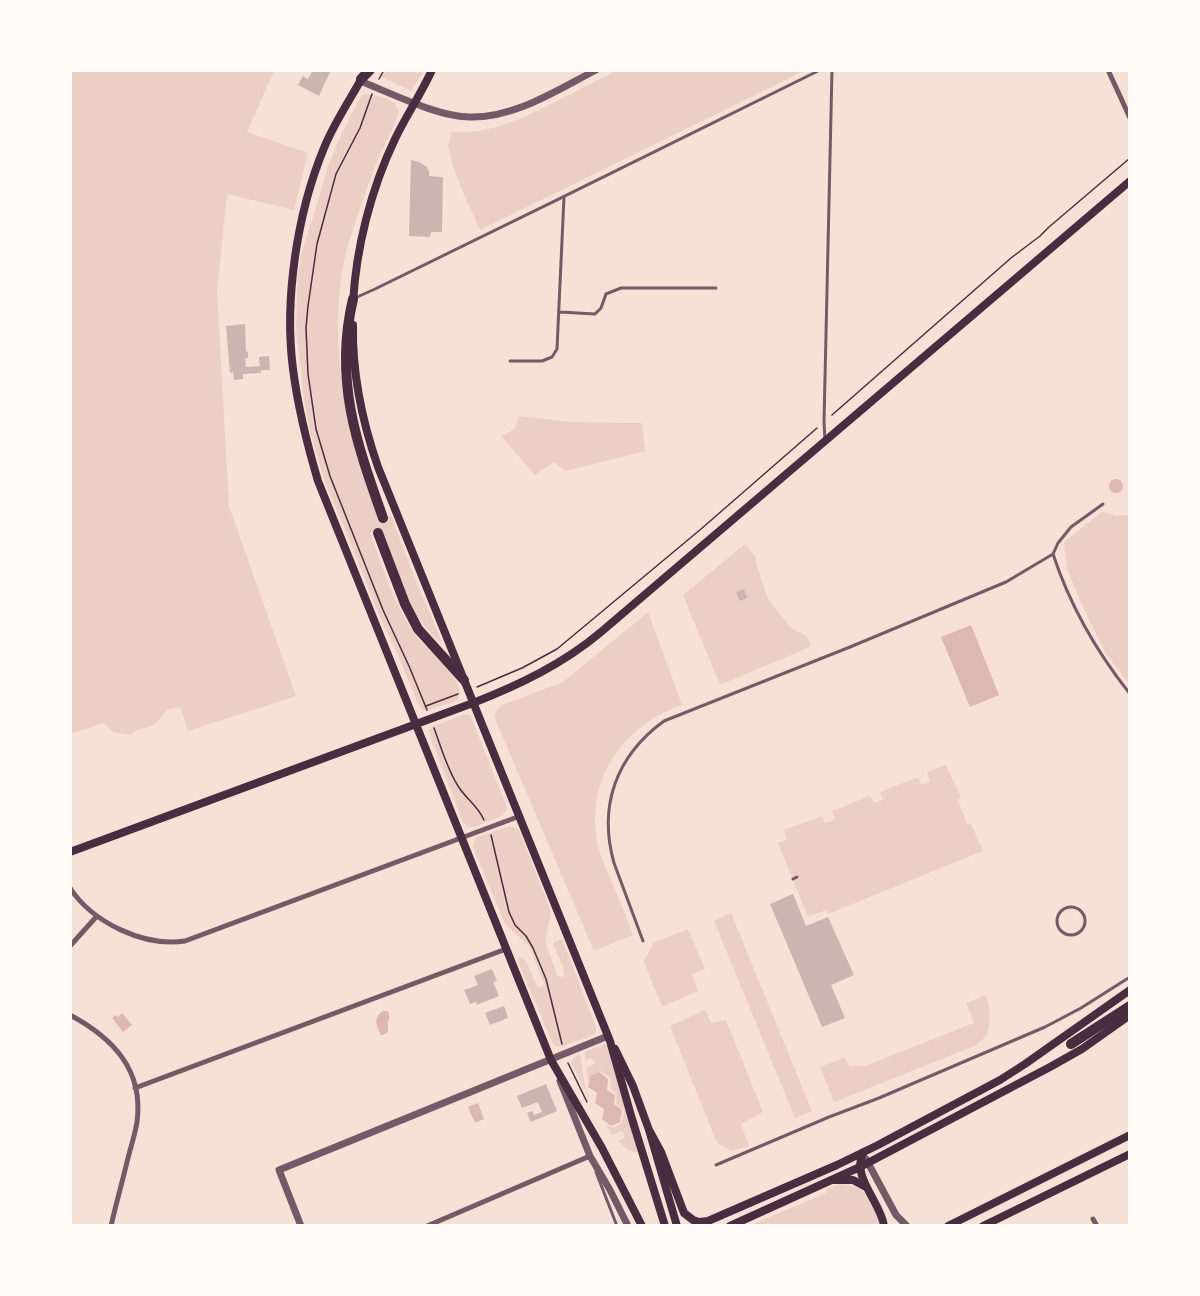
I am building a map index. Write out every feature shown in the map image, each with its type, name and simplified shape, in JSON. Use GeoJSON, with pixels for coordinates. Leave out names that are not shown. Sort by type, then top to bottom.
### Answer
{"type":"FeatureCollection","features":[{"type":"Feature","properties":{"kind":"highway"},"geometry":{"type":"LineString","coordinates":[[362,77],[370,70]]}},
{"type":"Feature","properties":{"kind":"highway"},"geometry":{"type":"LineString","coordinates":[[353,299],[348,323],[345,360],[348,398],[360,452],[383,518]]}},
{"type":"Feature","properties":{"kind":"highway"},"geometry":{"type":"LineString","coordinates":[[378,533],[413,620],[466,685]]}},
{"type":"Feature","properties":{"kind":"highway"},"geometry":{"type":"LineString","coordinates":[[1071,1044],[1130,1006]]}},
{"type":"Feature","properties":{"kind":"main road"},"geometry":{"type":"LineString","coordinates":[[432,70],[395,139],[372,198],[361,242],[353,299],[352,340],[356,381],[368,439],[609,1038],[633,1086],[677,1226]]}},
{"type":"Feature","properties":{"kind":"main road"},"geometry":{"type":"LineString","coordinates":[[362,77],[331,132],[315,171],[307,195],[298,241],[292,290],[291,343],[302,424],[318,481],[551,1060],[602,1148],[642,1226]]}},
{"type":"Feature","properties":{"kind":"main road"},"geometry":{"type":"LineString","coordinates":[[70,852],[473,703],[543,672],[589,643],[1130,181]]}},
{"type":"Feature","properties":{"kind":"main road"},"geometry":{"type":"LineString","coordinates":[[649,1131],[661,1152],[682,1209],[691,1222],[712,1219],[837,1166],[1014,1072],[1130,990]]}},
{"type":"Feature","properties":{"kind":"main road"},"geometry":{"type":"LineString","coordinates":[[730,1226],[864,1165],[1067,1058],[1130,1015]]}},
{"type":"Feature","properties":{"kind":"main road"},"geometry":{"type":"LineString","coordinates":[[609,1038],[665,1226]]}},
{"type":"Feature","properties":{"kind":"main road"},"geometry":{"type":"LineString","coordinates":[[948,1226],[1130,1135]]}},
{"type":"Feature","properties":{"kind":"main road"},"geometry":{"type":"LineString","coordinates":[[863,1153],[860,1162],[864,1165],[866,1187],[882,1216],[884,1226]]}},
{"type":"Feature","properties":{"kind":"main road"},"geometry":{"type":"LineString","coordinates":[[983,1226],[1130,1154]]}},
{"type":"Feature","properties":{"kind":"main road"},"geometry":{"type":"LineString","coordinates":[[833,1179],[857,1181],[866,1187]]}},
{"type":"Feature","properties":{"kind":"street"},"geometry":{"type":"LineString","coordinates":[[362,77],[433,109],[469,117],[514,110],[596,70]]}},
{"type":"Feature","properties":{"kind":"street"},"geometry":{"type":"LineString","coordinates":[[1108,70],[1130,118]]}},
{"type":"Feature","properties":{"kind":"street"},"geometry":{"type":"LineString","coordinates":[[70,888],[97,916],[121,929],[151,940],[185,941],[520,816]]}},
{"type":"Feature","properties":{"kind":"street"},"geometry":{"type":"LineString","coordinates":[[70,946],[97,916]]}},
{"type":"Feature","properties":{"kind":"street"},"geometry":{"type":"LineString","coordinates":[[135,1088],[506,949]]}},
{"type":"Feature","properties":{"kind":"street"},"geometry":{"type":"LineString","coordinates":[[70,1015],[96,1030],[111,1043],[126,1064],[137,1098],[137,1120],[111,1226]]}},
{"type":"Feature","properties":{"kind":"street"},"geometry":{"type":"LineString","coordinates":[[301,1226],[279,1170],[609,1038]]}},
{"type":"Feature","properties":{"kind":"street"},"geometry":{"type":"LineString","coordinates":[[551,1060],[590,1156],[628,1226]]}},
{"type":"Feature","properties":{"kind":"street"},"geometry":{"type":"LineString","coordinates":[[427,1226],[590,1156]]}},
{"type":"Feature","properties":{"kind":"street"},"geometry":{"type":"LineString","coordinates":[[864,1165],[896,1215],[907,1226]]}},
{"type":"Feature","properties":{"kind":"street"},"geometry":{"type":"LineString","coordinates":[[1094,1219],[1097,1226]]}},
{"type":"Feature","properties":{"kind":"lane"},"geometry":{"type":"LineString","coordinates":[[353,299],[820,70]]}},
{"type":"Feature","properties":{"kind":"lane"},"geometry":{"type":"LineString","coordinates":[[825,442],[832,70]]}},
{"type":"Feature","properties":{"kind":"lane"},"geometry":{"type":"LineString","coordinates":[[510,360],[542,360],[552,357],[557,349],[564,197]]}},
{"type":"Feature","properties":{"kind":"lane"},"geometry":{"type":"LineString","coordinates":[[560,312],[595,314],[601,308],[606,294],[621,288],[716,288]]}},
{"type":"Feature","properties":{"kind":"lane"},"geometry":{"type":"LineString","coordinates":[[643,941],[614,863],[608,837],[608,823],[615,782],[627,758],[644,736],[664,721],[850,648],[1006,582],[1053,554],[1058,543],[1071,527],[1103,504]]}},
{"type":"Feature","properties":{"kind":"lane"},"geometry":{"type":"LineString","coordinates":[[1053,554],[1063,584],[1084,626],[1112,672],[1130,694]]}},
{"type":"Feature","properties":{"kind":"lane"},"geometry":{"type":"LineString","coordinates":[[1070,907],[1078,909],[1083,914],[1084,926],[1076,933],[1065,933],[1058,923],[1058,915],[1070,907]]}},
{"type":"Feature","properties":{"kind":"lane"},"geometry":{"type":"LineString","coordinates":[[716,1165],[1045,1027],[1082,1008],[1130,977]]}},
{"type":"Feature","properties":{"kind":"lane"},"geometry":{"type":"LineString","coordinates":[[590,1156],[616,1226]]}},
{"type":"Feature","properties":{"kind":"path"},"geometry":{"type":"LineString","coordinates":[[425,706],[466,685],[522,668],[557,649],[701,529],[1011,258],[1040,236],[1130,158]]}},
{"type":"Feature","properties":{"kind":"path"},"geometry":{"type":"LineString","coordinates":[[435,733],[461,792],[478,808],[488,828],[509,912],[515,925],[526,936],[533,948],[546,980],[556,1028],[565,1054],[588,1104]]}},
{"type":"Feature","properties":{"kind":"shaded area"},"geometry":{"type":"Polygon","coordinates":[[[71,70],[274,71],[247,132],[308,153],[294,210],[227,194],[217,291],[229,506],[296,696],[188,731],[180,707],[167,710],[153,725],[131,735],[113,732],[104,723],[71,734],[71,70]]]}},
{"type":"Feature","properties":{"kind":"shaded area"},"geometry":{"type":"Polygon","coordinates":[[[618,70],[804,71],[480,230],[452,164],[448,145],[452,132],[480,131],[507,124],[618,70]]]}},
{"type":"Feature","properties":{"kind":"shaded area"},"geometry":{"type":"Polygon","coordinates":[[[384,71],[424,71],[411,91],[380,76],[384,71]]]}},
{"type":"Feature","properties":{"kind":"shaded area"},"geometry":{"type":"Polygon","coordinates":[[[365,94],[391,101],[399,112],[364,196],[342,270],[338,323],[341,377],[356,454],[379,519],[391,516],[443,644],[420,620],[411,606],[380,528],[370,533],[385,574],[410,627],[446,667],[458,685],[460,693],[458,700],[427,711],[422,710],[418,704],[381,620],[322,472],[305,405],[296,329],[301,255],[327,169],[357,103],[365,94]]]}},
{"type":"Feature","properties":{"kind":"shaded area"},"geometry":{"type":"Polygon","coordinates":[[[519,416],[570,422],[642,423],[645,451],[565,471],[554,462],[535,475],[501,436],[515,429],[519,416]]]}},
{"type":"Feature","properties":{"kind":"shaded area"},"geometry":{"type":"Polygon","coordinates":[[[1113,479],[1119,479],[1123,486],[1119,493],[1113,493],[1109,489],[1109,483],[1113,479]]]}},
{"type":"Feature","properties":{"kind":"shaded area"},"geometry":{"type":"Polygon","coordinates":[[[1102,512],[1117,516],[1129,515],[1129,684],[1106,654],[1067,569],[1064,542],[1102,512]]]}},
{"type":"Feature","properties":{"kind":"shaded area"},"geometry":{"type":"Polygon","coordinates":[[[745,544],[755,556],[768,599],[790,627],[806,636],[810,647],[720,685],[683,595],[745,544]]]}},
{"type":"Feature","properties":{"kind":"shaded area"},"geometry":{"type":"Polygon","coordinates":[[[648,612],[682,705],[642,726],[626,741],[603,778],[597,799],[595,822],[598,845],[633,935],[594,951],[495,719],[495,714],[502,705],[563,682],[648,612]]]}},
{"type":"Feature","properties":{"kind":"shaded area"},"geometry":{"type":"Polygon","coordinates":[[[971,625],[999,695],[970,707],[941,637],[971,625]]]}},
{"type":"Feature","properties":{"kind":"shaded area"},"geometry":{"type":"Polygon","coordinates":[[[463,715],[471,717],[507,807],[502,816],[474,827],[468,827],[463,823],[428,731],[433,726],[463,715]]]}},
{"type":"Feature","properties":{"kind":"shaded area"},"geometry":{"type":"Polygon","coordinates":[[[946,765],[961,798],[958,800],[967,824],[971,824],[983,851],[828,914],[826,910],[808,917],[778,843],[787,839],[784,830],[822,816],[825,823],[835,820],[832,811],[870,796],[874,803],[883,800],[880,792],[918,777],[921,785],[930,782],[927,772],[946,765]]]}},
{"type":"Feature","properties":{"kind":"shaded area"},"geometry":{"type":"Polygon","coordinates":[[[509,826],[519,830],[550,909],[546,943],[557,976],[564,977],[564,970],[553,943],[562,939],[596,1027],[593,1035],[561,1047],[555,1046],[552,1042],[518,961],[520,957],[525,959],[538,988],[545,986],[529,946],[505,924],[473,847],[478,837],[509,826]]]}},
{"type":"Feature","properties":{"kind":"shaded area"},"geometry":{"type":"Polygon","coordinates":[[[731,913],[812,1111],[795,1118],[714,921],[731,913]]]}},
{"type":"Feature","properties":{"kind":"shaded area"},"geometry":{"type":"Polygon","coordinates":[[[688,929],[705,969],[692,974],[698,991],[662,1007],[644,962],[653,943],[688,929]]]}},
{"type":"Feature","properties":{"kind":"shaded area"},"geometry":{"type":"Polygon","coordinates":[[[986,995],[989,1027],[986,1036],[974,1046],[834,1102],[820,1067],[845,1057],[849,1066],[865,1066],[974,1023],[966,1003],[986,995]]]}},
{"type":"Feature","properties":{"kind":"shaded area"},"geometry":{"type":"Polygon","coordinates":[[[705,1010],[711,1023],[726,1020],[763,1112],[741,1124],[749,1146],[732,1151],[717,1143],[670,1026],[705,1010]]]}},
{"type":"Feature","properties":{"kind":"shaded area"},"geometry":{"type":"Polygon","coordinates":[[[383,1011],[389,1013],[388,1032],[381,1035],[376,1022],[383,1011]]]}},
{"type":"Feature","properties":{"kind":"shaded area"},"geometry":{"type":"Polygon","coordinates":[[[122,1013],[132,1025],[123,1032],[112,1018],[122,1013]]]}},
{"type":"Feature","properties":{"kind":"shaded area"},"geometry":{"type":"Polygon","coordinates":[[[604,1044],[608,1047],[638,1152],[630,1150],[618,1141],[625,1137],[622,1131],[612,1135],[605,1123],[612,1128],[622,1123],[624,1110],[616,1104],[617,1095],[610,1088],[611,1078],[600,1071],[590,1076],[588,1081],[586,1068],[595,1063],[592,1058],[585,1061],[585,1052],[604,1044]]]}},
{"type":"Feature","properties":{"kind":"shaded area"},"geometry":{"type":"Polygon","coordinates":[[[580,1054],[585,1087],[593,1107],[571,1062],[580,1054]]]}},
{"type":"Feature","properties":{"kind":"shaded area"},"geometry":{"type":"Polygon","coordinates":[[[599,1072],[608,1079],[607,1090],[615,1095],[614,1104],[622,1110],[620,1122],[611,1126],[602,1119],[604,1109],[595,1103],[597,1093],[588,1087],[590,1076],[599,1072]]]}},
{"type":"Feature","properties":{"kind":"shaded area"},"geometry":{"type":"Polygon","coordinates":[[[478,1103],[484,1119],[475,1123],[468,1107],[478,1103]]]}},
{"type":"Feature","properties":{"kind":"shaded area"},"geometry":{"type":"Polygon","coordinates":[[[842,1184],[864,1193],[875,1211],[879,1225],[749,1226],[826,1193],[827,1188],[842,1184]]]}},
{"type":"Feature","properties":{"kind":"building"},"geometry":{"type":"Polygon","coordinates":[[[313,70],[331,70],[319,96],[298,85],[303,76],[308,79],[313,70]]]}},
{"type":"Feature","properties":{"kind":"building"},"geometry":{"type":"Polygon","coordinates":[[[411,160],[427,167],[429,176],[443,177],[442,232],[431,232],[430,237],[409,236],[411,160]]]}},
{"type":"Feature","properties":{"kind":"building"},"geometry":{"type":"Polygon","coordinates":[[[245,324],[246,352],[248,351],[248,358],[245,358],[246,367],[260,366],[259,357],[269,356],[270,370],[243,374],[243,379],[234,380],[233,372],[230,373],[226,326],[245,324]]]}},
{"type":"Feature","properties":{"kind":"building"},"geometry":{"type":"Polygon","coordinates":[[[744,589],[747,598],[740,601],[736,592],[744,589]]]}},
{"type":"Feature","properties":{"kind":"building"},"geometry":{"type":"Polygon","coordinates":[[[793,894],[806,926],[828,917],[854,975],[831,985],[845,1018],[822,1027],[770,904],[793,894]]]}},
{"type":"Feature","properties":{"kind":"building"},"geometry":{"type":"Polygon","coordinates":[[[492,969],[497,981],[493,982],[499,996],[477,1005],[476,1002],[470,1004],[464,990],[478,985],[474,976],[492,969]]]}},
{"type":"Feature","properties":{"kind":"building"},"geometry":{"type":"Polygon","coordinates":[[[504,1006],[508,1018],[490,1025],[485,1013],[504,1006]]]}},
{"type":"Feature","properties":{"kind":"building"},"geometry":{"type":"Polygon","coordinates":[[[546,1084],[557,1111],[531,1122],[527,1113],[532,1111],[534,1115],[542,1112],[538,1102],[522,1108],[517,1096],[546,1084]]]}}]}
